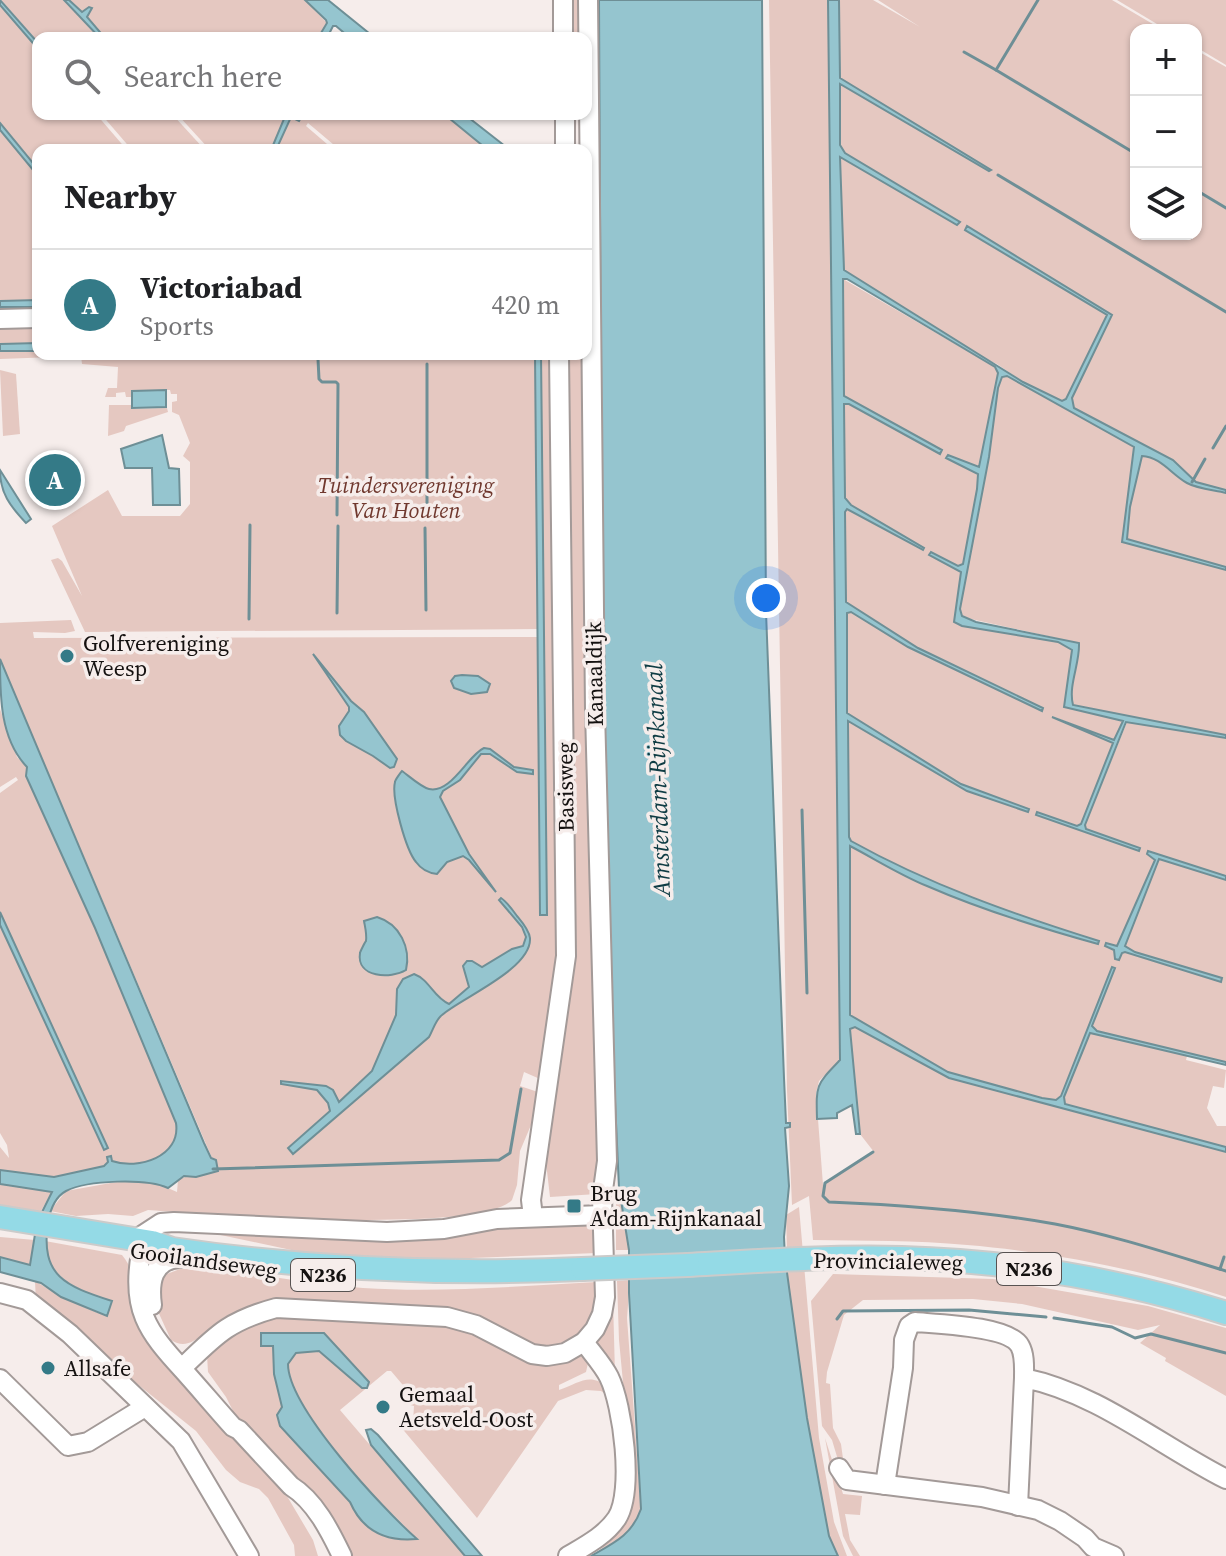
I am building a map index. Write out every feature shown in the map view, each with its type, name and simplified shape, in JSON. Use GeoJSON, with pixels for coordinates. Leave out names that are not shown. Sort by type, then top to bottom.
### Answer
{"type":"FeatureCollection","features":[{"type":"Feature","properties":{"kind":"main road","name":"Gooilandseweg"},"geometry":{"type":"LineString","coordinates":[[0,1217],[55,1232],[238,1268],[375,1279],[463,1278],[505,1272],[688,1265]]}},
{"type":"Feature","properties":{"kind":"main road","name":"Gooilandseweg"},"geometry":{"type":"LineString","coordinates":[[0,1223],[25,1225]]}},
{"type":"Feature","properties":{"kind":"main road","name":"Provincialeweg"},"geometry":{"type":"LineString","coordinates":[[688,1265],[906,1258],[1016,1267],[1128,1287],[1226,1313]]}},
{"type":"Feature","properties":{"kind":"street"},"geometry":{"type":"LineString","coordinates":[[563,0],[563,32]]}},
{"type":"Feature","properties":{"kind":"street","name":"Kanaaldijk"},"geometry":{"type":"LineString","coordinates":[[588,0],[588,32]]}},
{"type":"Feature","properties":{"kind":"street"},"geometry":{"type":"LineString","coordinates":[[565,120],[565,144]]}},
{"type":"Feature","properties":{"kind":"street","name":"Kanaaldijk"},"geometry":{"type":"LineString","coordinates":[[589,120],[589,144]]}},
{"type":"Feature","properties":{"kind":"street"},"geometry":{"type":"LineString","coordinates":[[0,319],[32,318]]}},
{"type":"Feature","properties":{"kind":"street","name":"Basisweg"},"geometry":{"type":"LineString","coordinates":[[533,1217],[533,1187],[566,956],[559,360]]}},
{"type":"Feature","properties":{"kind":"street","name":"Kanaaldijk"},"geometry":{"type":"LineString","coordinates":[[584,1342],[602,1314],[605,1297],[602,1215],[607,1161],[595,711],[592,360]]}},
{"type":"Feature","properties":{"kind":"street"},"geometry":{"type":"LineString","coordinates":[[185,1365],[151,1334],[138,1284],[138,1246],[161,1223],[400,1231],[444,1229],[497,1219],[602,1215]]}},
{"type":"Feature","properties":{"kind":"street"},"geometry":{"type":"LineString","coordinates":[[172,1253],[158,1266],[150,1283],[153,1312],[161,1333],[233,1427],[301,1493],[319,1515],[342,1556]]}},
{"type":"Feature","properties":{"kind":"street"},"geometry":{"type":"LineString","coordinates":[[0,1293],[27,1300],[70,1334],[181,1441],[249,1556]]}},
{"type":"Feature","properties":{"kind":"street"},"geometry":{"type":"LineString","coordinates":[[185,1365],[228,1326],[276,1308],[447,1317],[476,1325],[532,1354],[547,1356],[565,1353],[584,1342],[609,1376],[621,1411],[624,1499],[618,1516],[608,1529],[568,1556]]}},
{"type":"Feature","properties":{"kind":"street"},"geometry":{"type":"LineString","coordinates":[[885,1485],[903,1368],[904,1340],[909,1326],[915,1322],[976,1328],[1012,1338],[1022,1348],[1024,1378],[1018,1506]]}},
{"type":"Feature","properties":{"kind":"street"},"geometry":{"type":"LineString","coordinates":[[1024,1378],[1040,1381],[1116,1414],[1194,1463],[1226,1479]]}},
{"type":"Feature","properties":{"kind":"street"},"geometry":{"type":"LineString","coordinates":[[0,1379],[68,1446],[88,1442],[145,1407]]}},
{"type":"Feature","properties":{"kind":"street"},"geometry":{"type":"LineString","coordinates":[[839,1468],[847,1480],[982,1497],[1038,1510],[1085,1538],[1089,1551],[1114,1556]]}},
{"type":"Feature","properties":{"kind":"street"},"geometry":{"type":"LineString","coordinates":[[291,1486],[330,1556]]}},
{"type":"Feature","properties":{"kind":"green space"},"geometry":{"type":"Polygon","coordinates":[[[1,0],[64,0],[94,32],[32,32],[32,35],[1,0]]]}},
{"type":"Feature","properties":{"kind":"green space"},"geometry":{"type":"Polygon","coordinates":[[[69,0],[305,0],[327,23],[322,32],[100,32],[87,17],[91,9],[89,7],[82,12],[69,0]]]}},
{"type":"Feature","properties":{"kind":"green space"},"geometry":{"type":"Polygon","coordinates":[[[567,0],[582,0],[583,32],[567,32],[567,0]]]}},
{"type":"Feature","properties":{"kind":"green space"},"geometry":{"type":"Polygon","coordinates":[[[769,0],[828,0],[840,1060],[819,1081],[816,1093],[823,1185],[874,1152],[860,1134],[850,1029],[855,1027],[949,1078],[1226,1152],[1226,1297],[1131,1271],[1032,1252],[929,1242],[813,1240],[809,1196],[792,1205],[787,1090],[769,0]]]}},
{"type":"Feature","properties":{"kind":"green space"},"geometry":{"type":"Polygon","coordinates":[[[839,0],[873,0],[920,27],[878,0],[1112,0],[1153,24],[1130,24],[1130,240],[1202,240],[1202,53],[1226,67],[1226,490],[1196,482],[1173,460],[1074,408],[1072,398],[1112,315],[968,227],[965,230],[1107,315],[1063,401],[979,356],[844,270],[840,157],[960,222],[845,153],[840,145],[840,84],[990,170],[840,78],[839,0]]]}},
{"type":"Feature","properties":{"kind":"green space"},"geometry":{"type":"Polygon","coordinates":[[[1117,0],[1226,0],[1226,65],[1202,51],[1202,24],[1157,24],[1117,0]]]}},
{"type":"Feature","properties":{"kind":"green space"},"geometry":{"type":"Polygon","coordinates":[[[0,5],[32,42],[32,120],[101,120],[122,144],[32,144],[32,162],[0,123],[0,5]]]}},
{"type":"Feature","properties":{"kind":"green space"},"geometry":{"type":"Polygon","coordinates":[[[106,120],[178,120],[200,144],[127,144],[106,120]]]}},
{"type":"Feature","properties":{"kind":"green space"},"geometry":{"type":"Polygon","coordinates":[[[182,120],[284,120],[274,144],[204,144],[182,120]]]}},
{"type":"Feature","properties":{"kind":"green space"},"geometry":{"type":"Polygon","coordinates":[[[290,120],[451,120],[481,144],[333,144],[308,123],[306,126],[327,144],[279,144],[290,120]]]}},
{"type":"Feature","properties":{"kind":"green space"},"geometry":{"type":"Polygon","coordinates":[[[0,130],[32,169],[32,300],[0,301],[0,130]]]}},
{"type":"Feature","properties":{"kind":"green space"},"geometry":{"type":"Polygon","coordinates":[[[843,279],[995,367],[998,374],[979,467],[949,455],[947,459],[978,474],[963,564],[958,566],[931,553],[961,572],[954,622],[962,626],[1058,642],[1072,650],[1064,707],[1123,721],[1114,740],[1052,716],[1113,743],[1081,824],[1077,826],[1038,812],[1036,815],[1139,850],[1085,829],[1127,722],[1226,738],[1226,876],[1148,851],[1155,860],[1117,947],[1109,944],[1116,953],[1115,959],[1125,952],[1221,982],[1125,946],[1159,859],[1226,880],[1226,1062],[1098,1031],[1092,1026],[1113,967],[1057,1100],[948,1072],[850,1015],[850,846],[909,876],[1001,915],[1098,942],[941,885],[881,857],[849,837],[847,721],[975,794],[1028,811],[961,784],[847,713],[846,613],[851,612],[918,648],[846,602],[847,508],[922,550],[851,505],[845,498],[844,404],[849,404],[844,396],[843,279]]]}},
{"type":"Feature","properties":{"kind":"green space"},"geometry":{"type":"Polygon","coordinates":[[[32,324],[32,343],[0,344],[0,325],[32,324]]]}},
{"type":"Feature","properties":{"kind":"green space","name":"Tuindersvereniging Van Houten"},"geometry":{"type":"Polygon","coordinates":[[[0,351],[32,351],[32,358],[0,359],[0,351]]]}},
{"type":"Feature","properties":{"kind":"green space","name":"Tuindersvereniging Van Houten"},"geometry":{"type":"Polygon","coordinates":[[[82,360],[535,360],[538,629],[85,632],[51,560],[58,558],[62,561],[82,596],[52,526],[108,490],[122,516],[180,516],[190,504],[190,462],[183,456],[190,443],[179,415],[172,412],[172,402],[177,401],[177,394],[171,394],[170,390],[131,390],[131,397],[126,397],[125,392],[116,393],[116,397],[105,397],[108,388],[117,388],[118,367],[82,364],[82,360]]]}},
{"type":"Feature","properties":{"kind":"green space"},"geometry":{"type":"Polygon","coordinates":[[[541,360],[554,360],[558,936],[540,1079],[524,1072],[520,1086],[538,1092],[534,1118],[520,1151],[517,1185],[512,1200],[489,1211],[398,1220],[280,1218],[148,1210],[133,1216],[76,1216],[50,1211],[66,1191],[122,1181],[154,1182],[177,1192],[178,1180],[217,1170],[0,659],[0,623],[71,620],[75,631],[33,632],[34,638],[539,637],[541,360]]]}},
{"type":"Feature","properties":{"kind":"green space"},"geometry":{"type":"Polygon","coordinates":[[[566,360],[585,360],[590,888],[601,1177],[597,1194],[550,1197],[545,1154],[570,971],[566,360]]]}},
{"type":"Feature","properties":{"kind":"green space"},"geometry":{"type":"Polygon","coordinates":[[[0,370],[16,374],[20,434],[3,436],[0,370]]]}},
{"type":"Feature","properties":{"kind":"green space"},"geometry":{"type":"Polygon","coordinates":[[[1007,376],[1134,447],[1123,542],[1226,570],[1226,735],[1073,705],[1072,689],[1079,643],[962,617],[960,609],[989,457],[998,388],[1002,377],[1007,376]]]}},
{"type":"Feature","properties":{"kind":"green space"},"geometry":{"type":"Polygon","coordinates":[[[109,405],[131,405],[132,409],[167,408],[168,412],[126,426],[124,431],[108,436],[109,405]]]}},
{"type":"Feature","properties":{"kind":"green space"},"geometry":{"type":"Polygon","coordinates":[[[1142,456],[1161,463],[1191,485],[1226,493],[1226,567],[1127,540],[1130,507],[1142,456]]]}},
{"type":"Feature","properties":{"kind":"green space"},"geometry":{"type":"Polygon","coordinates":[[[0,709],[17,757],[27,767],[26,777],[95,928],[176,1123],[172,1145],[156,1158],[145,1162],[122,1163],[112,1161],[111,1156],[104,1166],[54,1177],[0,1170],[0,1147],[9,1158],[7,1145],[0,1133],[0,925],[103,1149],[108,1148],[0,912],[0,793],[18,780],[16,777],[0,787],[0,709]]]}},
{"type":"Feature","properties":{"kind":"green space"},"geometry":{"type":"Polygon","coordinates":[[[1090,1033],[1187,1056],[1186,1060],[1226,1070],[1224,1088],[1213,1086],[1207,1108],[1217,1126],[1226,1126],[1226,1147],[1065,1104],[1064,1097],[1090,1033]]]}},
{"type":"Feature","properties":{"kind":"green space"},"geometry":{"type":"Polygon","coordinates":[[[0,1184],[52,1191],[40,1213],[0,1206],[0,1184]]]}},
{"type":"Feature","properties":{"kind":"green space"},"geometry":{"type":"Polygon","coordinates":[[[619,1188],[629,1250],[616,1250],[619,1188]]]}},
{"type":"Feature","properties":{"kind":"green space"},"geometry":{"type":"Polygon","coordinates":[[[799,1207],[819,1438],[834,1522],[847,1556],[838,1556],[829,1536],[807,1418],[788,1287],[786,1215],[799,1207]]]}},
{"type":"Feature","properties":{"kind":"green space"},"geometry":{"type":"Polygon","coordinates":[[[596,1225],[597,1253],[419,1260],[310,1254],[197,1230],[596,1225]]]}},
{"type":"Feature","properties":{"kind":"green space"},"geometry":{"type":"Polygon","coordinates":[[[0,1237],[35,1240],[30,1266],[0,1257],[0,1237]]]}},
{"type":"Feature","properties":{"kind":"green space"},"geometry":{"type":"Polygon","coordinates":[[[45,1241],[122,1255],[133,1275],[138,1318],[145,1340],[284,1491],[313,1540],[318,1556],[295,1556],[294,1545],[268,1498],[259,1489],[240,1482],[226,1470],[196,1431],[36,1303],[35,1281],[98,1313],[111,1301],[67,1282],[52,1265],[45,1241]]]}},
{"type":"Feature","properties":{"kind":"green space"},"geometry":{"type":"Polygon","coordinates":[[[180,1269],[226,1271],[340,1286],[422,1290],[597,1282],[596,1311],[580,1335],[555,1347],[537,1348],[496,1327],[262,1304],[225,1317],[199,1338],[186,1344],[171,1340],[156,1307],[159,1277],[180,1269]]]}},
{"type":"Feature","properties":{"kind":"green space"},"geometry":{"type":"Polygon","coordinates":[[[833,1274],[993,1279],[1148,1306],[1226,1328],[1226,1396],[1140,1343],[1160,1325],[1138,1330],[1022,1304],[973,1299],[863,1300],[844,1315],[827,1372],[833,1428],[841,1444],[844,1466],[841,1470],[832,1440],[822,1426],[811,1301],[833,1274]]]}},
{"type":"Feature","properties":{"kind":"green space"},"geometry":{"type":"Polygon","coordinates":[[[630,1280],[627,1318],[641,1509],[629,1530],[598,1552],[620,1529],[629,1446],[617,1281],[630,1280]]]}},
{"type":"Feature","properties":{"kind":"green space"},"geometry":{"type":"Polygon","coordinates":[[[613,1300],[615,1374],[594,1342],[613,1300]]]}},
{"type":"Feature","properties":{"kind":"green space"},"geometry":{"type":"Polygon","coordinates":[[[287,1315],[373,1319],[459,1329],[479,1336],[526,1362],[544,1364],[576,1356],[589,1359],[586,1372],[559,1385],[559,1390],[589,1380],[609,1387],[607,1395],[601,1391],[586,1390],[558,1401],[477,1518],[400,1426],[403,1422],[413,1422],[414,1406],[410,1405],[413,1397],[391,1371],[387,1371],[340,1410],[465,1556],[348,1556],[304,1491],[234,1413],[208,1372],[207,1355],[224,1340],[243,1328],[287,1315]],[[324,1333],[273,1345],[274,1374],[282,1407],[280,1426],[350,1502],[368,1527],[385,1536],[416,1539],[368,1494],[330,1446],[291,1384],[289,1359],[298,1352],[318,1352],[338,1364],[362,1388],[368,1382],[324,1333]]]}},
{"type":"Feature","properties":{"kind":"green space"},"geometry":{"type":"Polygon","coordinates":[[[825,1438],[843,1494],[862,1496],[860,1515],[845,1514],[850,1540],[860,1556],[853,1556],[843,1536],[825,1438]]]}},
{"type":"Feature","properties":{"kind":"water"},"geometry":{"type":"Polygon","coordinates":[[[0,0],[32,36],[32,42],[0,5],[0,0]]]}},
{"type":"Feature","properties":{"kind":"water"},"geometry":{"type":"Polygon","coordinates":[[[64,0],[69,0],[82,12],[92,8],[87,17],[100,32],[94,32],[64,0]]]}},
{"type":"Feature","properties":{"kind":"water"},"geometry":{"type":"Polygon","coordinates":[[[305,0],[328,0],[368,32],[343,32],[333,26],[330,32],[322,32],[326,20],[305,0]]]}},
{"type":"Feature","properties":{"kind":"water","name":"Amsterdam-Rijnkanaal"},"geometry":{"type":"Polygon","coordinates":[[[599,0],[762,0],[766,612],[786,1123],[790,1123],[790,1127],[785,1128],[789,1186],[785,1258],[807,1418],[829,1536],[838,1556],[591,1556],[627,1532],[641,1509],[629,1250],[619,1188],[612,1036],[602,640],[599,0]]]}},
{"type":"Feature","properties":{"kind":"water"},"geometry":{"type":"Polygon","coordinates":[[[828,0],[839,0],[840,78],[991,170],[840,84],[840,145],[845,153],[960,222],[957,225],[840,157],[844,270],[1023,382],[1062,401],[1066,399],[1107,315],[965,230],[967,226],[1112,315],[1072,398],[1074,408],[1173,460],[1196,482],[1226,490],[1226,493],[1191,485],[1160,463],[1142,456],[1130,507],[1127,539],[1226,567],[1226,570],[1122,542],[1134,447],[1007,376],[1002,377],[960,609],[962,616],[976,622],[1079,643],[1072,690],[1073,705],[1226,735],[1226,738],[1126,722],[1085,825],[1086,829],[1140,848],[1139,851],[1036,815],[1037,812],[1077,826],[1081,824],[1113,743],[1052,717],[1114,740],[1123,721],[1064,707],[1072,650],[1058,642],[962,626],[954,622],[961,572],[929,555],[931,552],[958,566],[963,564],[978,474],[946,458],[948,455],[979,467],[998,373],[995,367],[843,279],[844,396],[942,450],[940,454],[844,404],[845,498],[851,505],[924,548],[847,509],[846,602],[918,648],[1043,708],[1042,711],[908,647],[851,612],[847,613],[847,713],[961,784],[1029,809],[1028,812],[967,791],[848,721],[849,837],[881,857],[942,885],[1099,941],[1098,944],[1055,932],[969,903],[907,877],[850,846],[850,1015],[948,1072],[1056,1100],[1061,1096],[1112,967],[1115,968],[1092,1026],[1097,1031],[1226,1062],[1226,1065],[1090,1033],[1064,1097],[1065,1104],[1226,1147],[1226,1152],[949,1078],[855,1027],[850,1029],[860,1134],[856,1134],[852,1105],[837,1113],[837,1118],[817,1119],[819,1086],[840,1060],[828,0]]]}},
{"type":"Feature","properties":{"kind":"water"},"geometry":{"type":"Polygon","coordinates":[[[284,120],[290,120],[279,144],[274,144],[284,120]]]}},
{"type":"Feature","properties":{"kind":"water"},"geometry":{"type":"Polygon","coordinates":[[[451,120],[472,120],[502,144],[481,144],[451,120]]]}},
{"type":"Feature","properties":{"kind":"water"},"geometry":{"type":"Polygon","coordinates":[[[0,123],[32,162],[32,169],[0,130],[0,123]]]}},
{"type":"Feature","properties":{"kind":"water"},"geometry":{"type":"Polygon","coordinates":[[[32,300],[32,307],[0,307],[0,301],[32,300]]]}},
{"type":"Feature","properties":{"kind":"water"},"geometry":{"type":"Polygon","coordinates":[[[32,343],[32,351],[0,351],[0,344],[32,343]]]}},
{"type":"Feature","properties":{"kind":"water"},"geometry":{"type":"Polygon","coordinates":[[[535,360],[541,360],[547,915],[540,915],[535,360]]]}},
{"type":"Feature","properties":{"kind":"water"},"geometry":{"type":"Polygon","coordinates":[[[166,390],[166,407],[132,408],[132,391],[166,390]]]}},
{"type":"Feature","properties":{"kind":"water"},"geometry":{"type":"Polygon","coordinates":[[[162,435],[169,468],[179,469],[180,505],[153,505],[152,468],[125,468],[121,449],[162,435]]]}},
{"type":"Feature","properties":{"kind":"water"},"geometry":{"type":"Polygon","coordinates":[[[0,470],[31,519],[26,523],[7,499],[0,470]]]}},
{"type":"Feature","properties":{"kind":"water"},"geometry":{"type":"Polygon","coordinates":[[[313,654],[351,701],[364,712],[397,759],[394,767],[390,768],[340,735],[339,726],[349,707],[313,654]]]}},
{"type":"Feature","properties":{"kind":"water"},"geometry":{"type":"Polygon","coordinates":[[[0,659],[204,1143],[211,1158],[216,1160],[218,1171],[196,1177],[184,1176],[168,1188],[146,1183],[102,1183],[76,1187],[59,1197],[48,1222],[48,1255],[53,1267],[69,1284],[112,1301],[107,1316],[61,1297],[41,1283],[0,1272],[0,1257],[30,1265],[37,1222],[52,1192],[0,1184],[0,1170],[54,1177],[104,1166],[108,1162],[107,1157],[111,1156],[112,1161],[122,1163],[145,1162],[156,1158],[172,1145],[176,1123],[95,928],[26,776],[27,767],[11,744],[1,702],[0,659]]]}},
{"type":"Feature","properties":{"kind":"water"},"geometry":{"type":"Polygon","coordinates":[[[455,676],[478,676],[490,684],[487,692],[471,694],[454,688],[451,681],[455,676]]]}},
{"type":"Feature","properties":{"kind":"water"},"geometry":{"type":"Polygon","coordinates":[[[484,748],[514,767],[533,770],[533,774],[517,772],[490,754],[481,754],[460,780],[443,791],[440,797],[469,854],[496,892],[463,856],[447,862],[437,874],[420,867],[404,835],[394,789],[402,771],[429,789],[445,786],[484,748]]]}},
{"type":"Feature","properties":{"kind":"water"},"geometry":{"type":"Polygon","coordinates":[[[1148,851],[1226,876],[1226,880],[1159,859],[1125,946],[1135,952],[1222,978],[1221,982],[1125,952],[1119,960],[1115,959],[1114,950],[1105,946],[1106,943],[1117,946],[1155,860],[1147,854],[1148,851]]]}},
{"type":"Feature","properties":{"kind":"water"},"geometry":{"type":"Polygon","coordinates":[[[501,898],[523,923],[530,938],[528,950],[520,961],[494,982],[442,1015],[429,1037],[293,1154],[288,1148],[330,1111],[328,1103],[317,1090],[281,1084],[281,1081],[326,1086],[333,1090],[339,1102],[372,1071],[396,1015],[397,989],[403,979],[414,974],[449,1004],[469,987],[463,966],[467,961],[482,967],[523,946],[526,937],[522,927],[499,900],[501,898]]]}},
{"type":"Feature","properties":{"kind":"water"},"geometry":{"type":"Polygon","coordinates":[[[0,912],[108,1148],[104,1150],[0,925],[0,912]]]}},
{"type":"Feature","properties":{"kind":"water"},"geometry":{"type":"Polygon","coordinates":[[[377,917],[398,931],[405,945],[406,970],[400,973],[384,975],[369,972],[360,961],[366,941],[364,921],[377,917]]]}},
{"type":"Feature","properties":{"kind":"water"},"geometry":{"type":"Polygon","coordinates":[[[261,1333],[324,1333],[369,1382],[367,1388],[362,1388],[319,1351],[296,1353],[288,1364],[292,1383],[320,1431],[362,1483],[417,1539],[386,1537],[369,1528],[350,1502],[280,1426],[277,1415],[282,1407],[274,1374],[273,1346],[261,1346],[261,1333]]]}},
{"type":"Feature","properties":{"kind":"water"},"geometry":{"type":"Polygon","coordinates":[[[371,1429],[482,1556],[465,1556],[371,1445],[366,1430],[371,1429]]]}},
{"type":"Feature","properties":{"kind":"waterway"},"geometry":{"type":"LineString","coordinates":[[1038,0],[996,70],[1130,150]]}},
{"type":"Feature","properties":{"kind":"waterway"},"geometry":{"type":"LineString","coordinates":[[964,52],[996,70]]}},
{"type":"Feature","properties":{"kind":"waterway"},"geometry":{"type":"LineString","coordinates":[[998,175],[1226,312]]}},
{"type":"Feature","properties":{"kind":"waterway"},"geometry":{"type":"LineString","coordinates":[[1202,194],[1226,208]]}},
{"type":"Feature","properties":{"kind":"waterway"},"geometry":{"type":"LineString","coordinates":[[318,360],[319,379],[338,384],[337,515]]}},
{"type":"Feature","properties":{"kind":"waterway"},"geometry":{"type":"LineString","coordinates":[[427,364],[427,515]]}},
{"type":"Feature","properties":{"kind":"waterway"},"geometry":{"type":"LineString","coordinates":[[1213,448],[1226,426]]}},
{"type":"Feature","properties":{"kind":"waterway"},"geometry":{"type":"LineString","coordinates":[[1192,482],[1205,459]]}},
{"type":"Feature","properties":{"kind":"waterway"},"geometry":{"type":"LineString","coordinates":[[249,619],[250,525]]}},
{"type":"Feature","properties":{"kind":"waterway"},"geometry":{"type":"LineString","coordinates":[[337,613],[338,526]]}},
{"type":"Feature","properties":{"kind":"waterway"},"geometry":{"type":"LineString","coordinates":[[425,528],[426,610]]}},
{"type":"Feature","properties":{"kind":"waterway"},"geometry":{"type":"LineString","coordinates":[[802,810],[807,993]]}},
{"type":"Feature","properties":{"kind":"waterway"},"geometry":{"type":"LineString","coordinates":[[213,1169],[499,1160],[510,1153],[521,1089]]}},
{"type":"Feature","properties":{"kind":"waterway"},"geometry":{"type":"LineString","coordinates":[[873,1152],[825,1183],[823,1196],[829,1202],[942,1209],[1055,1224],[1120,1239],[1226,1271]]}},
{"type":"Feature","properties":{"kind":"waterway"},"geometry":{"type":"LineString","coordinates":[[1220,1269],[1224,1257]]}},
{"type":"Feature","properties":{"kind":"waterway"},"geometry":{"type":"LineString","coordinates":[[837,1319],[843,1311],[969,1310],[1046,1317]]}},
{"type":"Feature","properties":{"kind":"waterway"},"geometry":{"type":"LineString","coordinates":[[1054,1318],[1112,1327],[1135,1338],[1151,1334],[1226,1353]]}},
{"type":"Feature","properties":{"kind":"place","name":"Victoriabad"},"geometry":{"type":"Point","coordinates":[55,480]}},
{"type":"Feature","properties":{"kind":"place","name":"Golfvereniging Weesp"},"geometry":{"type":"Point","coordinates":[67,656]}},
{"type":"Feature","properties":{"kind":"place","name":"Brug A'dam-Rijnkanaal"},"geometry":{"type":"Point","coordinates":[574,1206]}},
{"type":"Feature","properties":{"kind":"place","name":"Allsafe"},"geometry":{"type":"Point","coordinates":[48,1368]}},
{"type":"Feature","properties":{"kind":"place","name":"Gemaal Aetsveld-Oost"},"geometry":{"type":"Point","coordinates":[383,1407]}}]}
